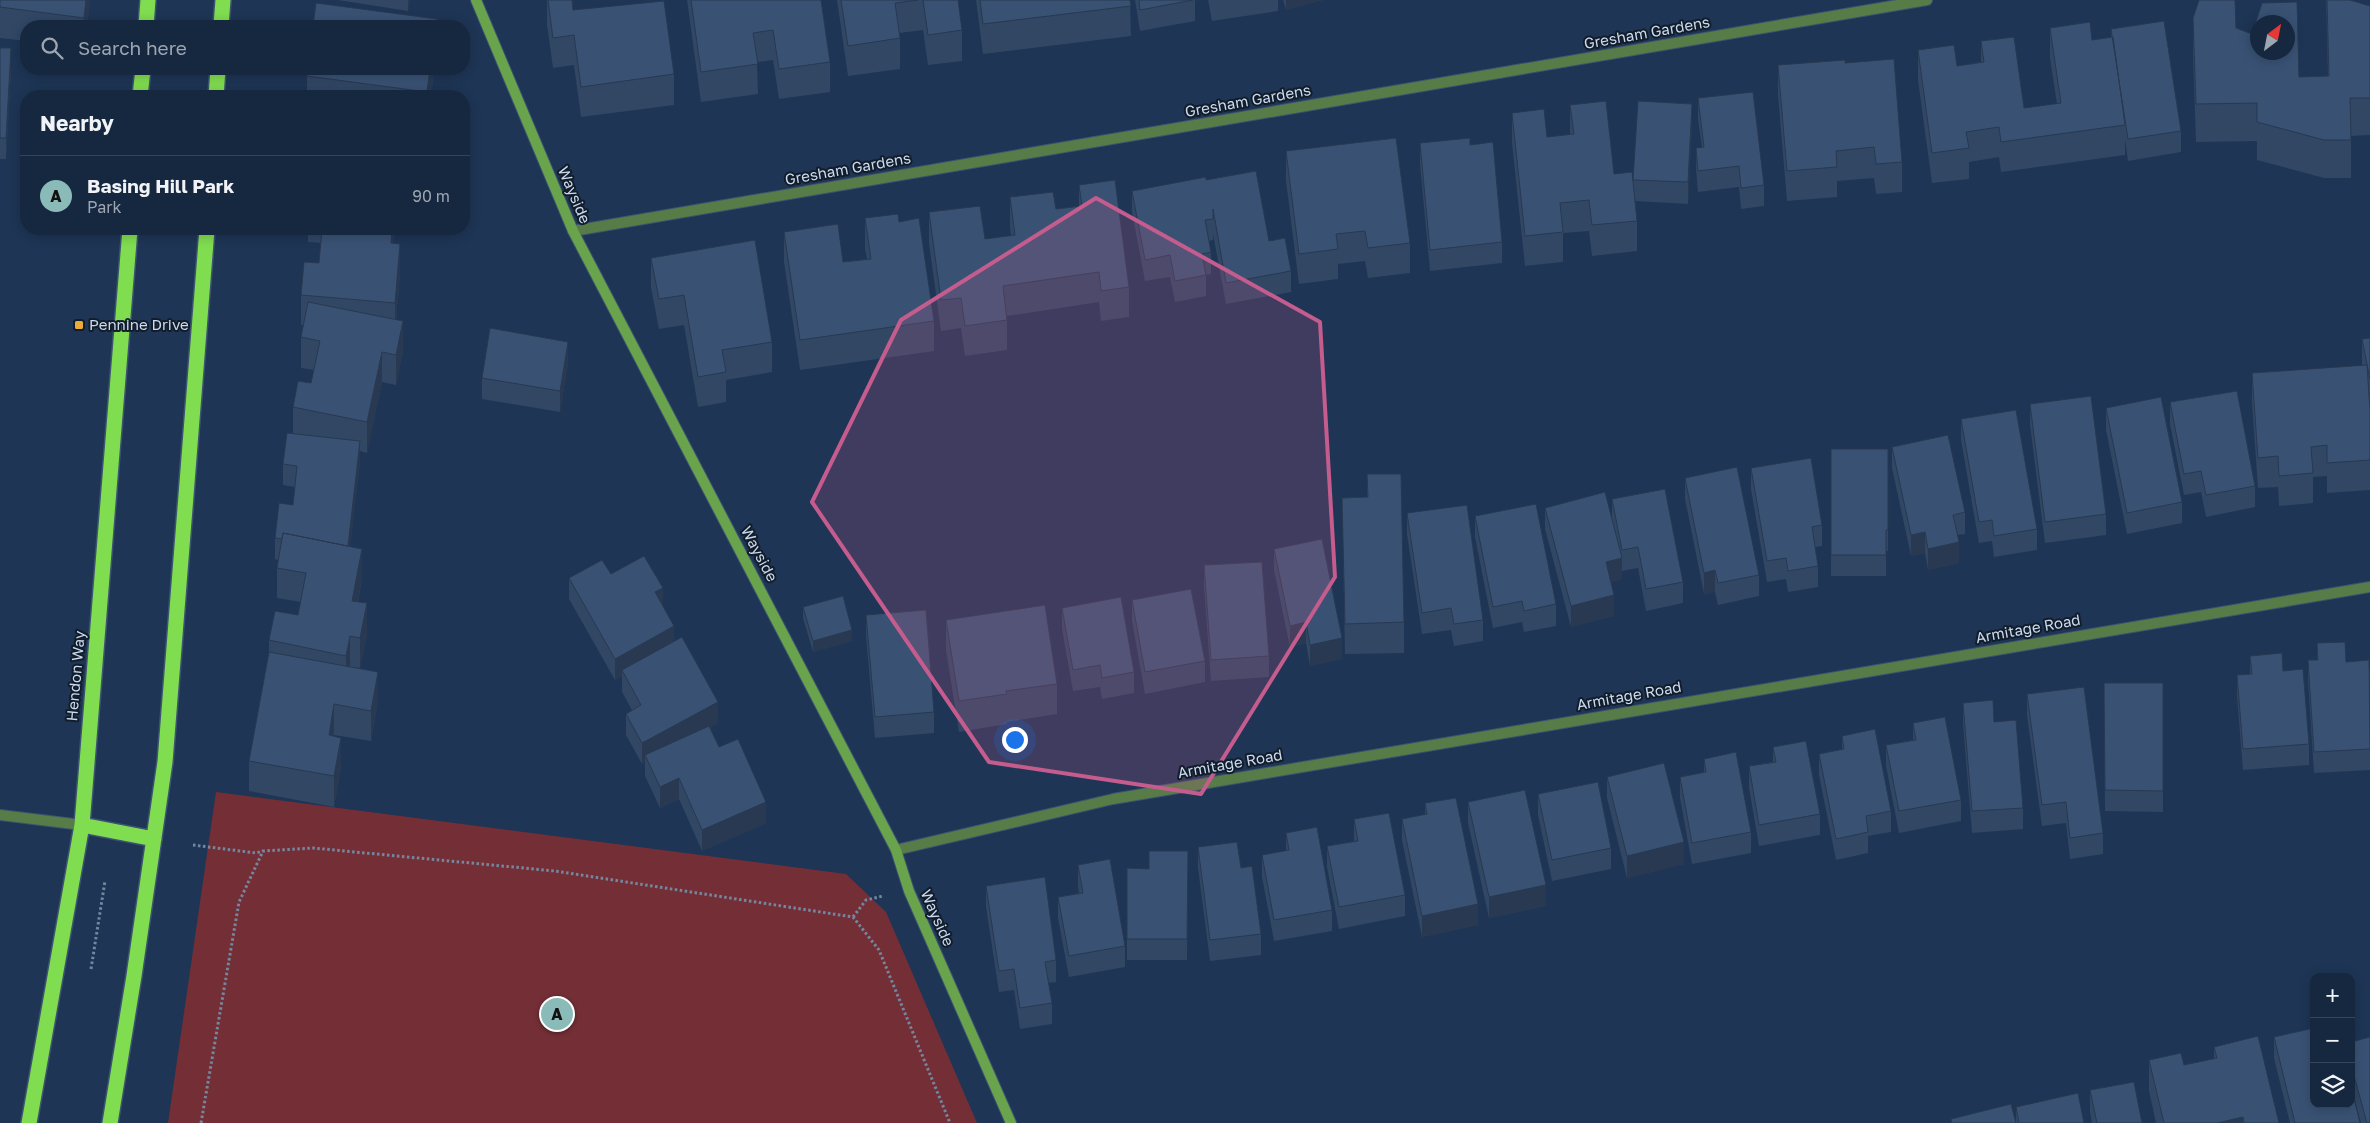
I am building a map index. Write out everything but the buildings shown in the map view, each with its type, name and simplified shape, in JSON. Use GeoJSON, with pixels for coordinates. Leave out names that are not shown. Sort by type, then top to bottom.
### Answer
{"type":"FeatureCollection","features":[{"type":"Feature","properties":{"kind":"highway"},"geometry":{"type":"LineString","coordinates":[[146,20],[148,0]]}},
{"type":"Feature","properties":{"kind":"highway"},"geometry":{"type":"LineString","coordinates":[[221,20],[223,0]]}},
{"type":"Feature","properties":{"kind":"highway"},"geometry":{"type":"LineString","coordinates":[[140,90],[142,75]]}},
{"type":"Feature","properties":{"kind":"highway"},"geometry":{"type":"LineString","coordinates":[[216,90],[218,75]]}},
{"type":"Feature","properties":{"kind":"highway","name":"Hendon Way"},"geometry":{"type":"LineString","coordinates":[[29,1123],[82,825],[130,235]]}},
{"type":"Feature","properties":{"kind":"highway"},"geometry":{"type":"LineString","coordinates":[[110,1123],[165,762],[207,235]]}},
{"type":"Feature","properties":{"kind":"highway"},"geometry":{"type":"LineString","coordinates":[[82,825],[154,839]]}},
{"type":"Feature","properties":{"kind":"street","name":"Wayside"},"geometry":{"type":"LineString","coordinates":[[476,0],[573,231],[896,850],[909,891],[1010,1123]]}},
{"type":"Feature","properties":{"kind":"street","name":"Gresham Gardens"},"geometry":{"type":"LineString","coordinates":[[573,231],[1927,0]]}},
{"type":"Feature","properties":{"kind":"street","name":"Armitage Road"},"geometry":{"type":"LineString","coordinates":[[896,850],[1112,799],[2370,587]]}},
{"type":"Feature","properties":{"kind":"street"},"geometry":{"type":"LineString","coordinates":[[0,814],[82,825]]}},
{"type":"Feature","properties":{"kind":"path"},"geometry":{"type":"LineString","coordinates":[[193,845],[256,853],[313,848],[555,871],[853,917],[879,950],[950,1123]]}},
{"type":"Feature","properties":{"kind":"path"},"geometry":{"type":"LineString","coordinates":[[201,1123],[239,902],[263,851]]}},
{"type":"Feature","properties":{"kind":"path"},"geometry":{"type":"LineString","coordinates":[[91,970],[105,881]]}},
{"type":"Feature","properties":{"kind":"path"},"geometry":{"type":"LineString","coordinates":[[853,917],[866,900],[909,891]]}},
{"type":"Feature","properties":{"kind":"highlighted area"},"geometry":{"type":"Polygon","coordinates":[[[1096,198],[1320,322],[1335,577],[1201,794],[989,762],[812,502],[901,320],[1096,198]]]}},
{"type":"Feature","properties":{"kind":"shaded area"},"geometry":{"type":"Polygon","coordinates":[[[216,792],[846,874],[886,912],[977,1123],[168,1123],[216,792]]]}},
{"type":"Feature","properties":{"kind":"place","name":"Pennine Drive"},"geometry":{"type":"Point","coordinates":[79,325]}},
{"type":"Feature","properties":{"kind":"place","name":"Basing Hill Park"},"geometry":{"type":"Point","coordinates":[557,1014]}}]}
